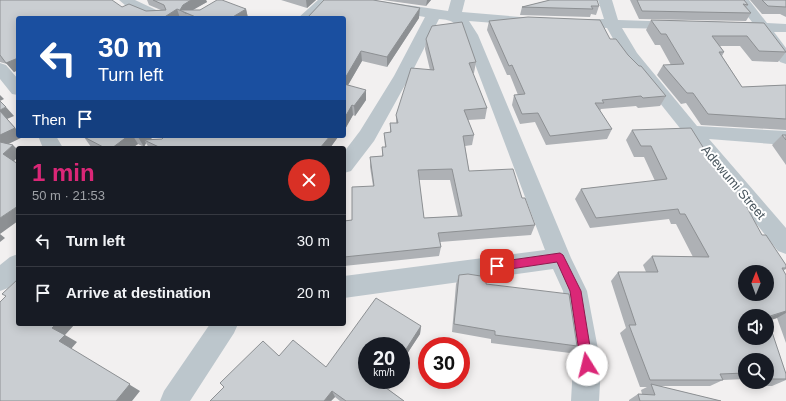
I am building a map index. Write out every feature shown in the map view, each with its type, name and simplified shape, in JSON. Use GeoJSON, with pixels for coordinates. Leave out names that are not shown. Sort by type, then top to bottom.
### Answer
{"type":"FeatureCollection","features":[{"type":"Feature","properties":{"kind":"street"},"geometry":{"type":"LineString","coordinates":[[126,0],[136,7],[157,16]]}},
{"type":"Feature","properties":{"kind":"street"},"geometry":{"type":"LineString","coordinates":[[307,16],[326,0]]}},
{"type":"Feature","properties":{"kind":"street"},"geometry":{"type":"LineString","coordinates":[[348,0],[434,14],[456,8],[545,22]]}},
{"type":"Feature","properties":{"kind":"street","name":"Adewumi Street"},"geometry":{"type":"LineString","coordinates":[[605,0],[612,24],[630,55],[786,244]]}},
{"type":"Feature","properties":{"kind":"street"},"geometry":{"type":"LineString","coordinates":[[742,0],[764,27],[786,59]]}},
{"type":"Feature","properties":{"kind":"street"},"geometry":{"type":"LineString","coordinates":[[456,8],[462,22],[471,35],[560,258],[575,291],[587,365],[585,401]]}},
{"type":"Feature","properties":{"kind":"street"},"geometry":{"type":"LineString","coordinates":[[346,163],[367,136],[402,76],[434,14]]}},
{"type":"Feature","properties":{"kind":"street"},"geometry":{"type":"LineString","coordinates":[[560,22],[691,26]]}},
{"type":"Feature","properties":{"kind":"street"},"geometry":{"type":"LineString","coordinates":[[727,26],[786,28]]}},
{"type":"Feature","properties":{"kind":"street"},"geometry":{"type":"LineString","coordinates":[[0,68],[16,88]]}},
{"type":"Feature","properties":{"kind":"street"},"geometry":{"type":"LineString","coordinates":[[692,132],[786,138]]}},
{"type":"Feature","properties":{"kind":"street"},"geometry":{"type":"LineString","coordinates":[[346,287],[560,258]]}},
{"type":"Feature","properties":{"kind":"street"},"geometry":{"type":"LineString","coordinates":[[0,280],[16,266]]}},
{"type":"Feature","properties":{"kind":"street"},"geometry":{"type":"LineString","coordinates":[[174,401],[224,326]]}},
{"type":"Feature","properties":{"kind":"building"},"geometry":{"type":"Polygon","coordinates":[[[0,0],[112,0],[122,7],[129,4],[146,11],[166,10],[164,5],[153,0],[191,0],[183,5],[180,10],[200,10],[217,0],[222,0],[246,9],[234,16],[193,16],[177,9],[166,16],[16,16],[16,59],[6,63],[0,55],[0,0]]]}},
{"type":"Feature","properties":{"kind":"building"},"geometry":{"type":"Polygon","coordinates":[[[324,0],[373,0],[420,8],[387,57],[361,51],[346,77],[346,16],[309,16],[324,0]]]}},
{"type":"Feature","properties":{"kind":"building"},"geometry":{"type":"Polygon","coordinates":[[[550,0],[597,0],[599,6],[591,6],[593,9],[522,7],[550,0]]]}},
{"type":"Feature","properties":{"kind":"building"},"geometry":{"type":"Polygon","coordinates":[[[637,0],[744,0],[748,5],[743,4],[751,13],[642,11],[637,0]]]}},
{"type":"Feature","properties":{"kind":"building"},"geometry":{"type":"Polygon","coordinates":[[[762,0],[786,0],[786,7],[768,6],[762,0]]]}},
{"type":"Feature","properties":{"kind":"building"},"geometry":{"type":"Polygon","coordinates":[[[528,17],[600,20],[610,39],[616,39],[628,55],[639,66],[641,66],[666,96],[643,98],[641,96],[602,100],[604,103],[595,103],[612,129],[550,136],[538,113],[522,114],[514,95],[525,94],[512,65],[509,66],[489,21],[528,17]]]}},
{"type":"Feature","properties":{"kind":"building"},"geometry":{"type":"Polygon","coordinates":[[[651,20],[764,23],[786,52],[759,51],[747,36],[712,36],[724,52],[719,52],[742,87],[786,85],[786,119],[708,114],[693,93],[687,93],[663,65],[684,64],[666,34],[661,34],[651,20]]]}},
{"type":"Feature","properties":{"kind":"building"},"geometry":{"type":"Polygon","coordinates":[[[462,22],[476,62],[469,63],[487,108],[464,110],[474,135],[463,136],[469,171],[513,169],[522,198],[525,198],[535,225],[438,233],[441,247],[346,257],[346,221],[352,220],[352,187],[374,186],[370,157],[383,156],[382,147],[386,147],[384,133],[391,132],[390,123],[398,123],[396,115],[411,68],[434,70],[426,39],[432,26],[462,22]],[[452,169],[418,170],[424,218],[462,216],[452,169]]]}},
{"type":"Feature","properties":{"kind":"building"},"geometry":{"type":"Polygon","coordinates":[[[346,85],[366,90],[354,106],[352,105],[346,116],[346,85]]]}},
{"type":"Feature","properties":{"kind":"building"},"geometry":{"type":"Polygon","coordinates":[[[0,101],[6,107],[0,110],[0,101]]]}},
{"type":"Feature","properties":{"kind":"building"},"geometry":{"type":"Polygon","coordinates":[[[0,111],[15,128],[0,135],[0,111]]]}},
{"type":"Feature","properties":{"kind":"building"},"geometry":{"type":"Polygon","coordinates":[[[691,128],[706,152],[712,152],[730,182],[733,182],[762,235],[766,235],[786,265],[786,268],[782,268],[786,275],[786,311],[774,315],[774,309],[738,309],[738,345],[774,345],[774,338],[786,374],[786,379],[774,379],[774,353],[738,353],[738,373],[720,374],[723,380],[650,380],[629,325],[636,325],[618,272],[658,272],[652,256],[709,257],[685,214],[680,214],[678,209],[596,218],[581,189],[667,179],[651,146],[641,146],[632,130],[691,128]]]}},
{"type":"Feature","properties":{"kind":"building"},"geometry":{"type":"Polygon","coordinates":[[[86,138],[125,138],[115,146],[101,146],[86,138]]]}},
{"type":"Feature","properties":{"kind":"building"},"geometry":{"type":"Polygon","coordinates":[[[328,138],[322,146],[157,146],[144,140],[328,138]]]}},
{"type":"Feature","properties":{"kind":"building"},"geometry":{"type":"Polygon","coordinates":[[[0,142],[13,145],[3,154],[16,163],[16,207],[0,218],[0,142]]]}},
{"type":"Feature","properties":{"kind":"building"},"geometry":{"type":"Polygon","coordinates":[[[468,274],[487,277],[486,284],[569,294],[577,346],[495,335],[495,331],[454,324],[459,275],[468,274]]]}},
{"type":"Feature","properties":{"kind":"building"},"geometry":{"type":"Polygon","coordinates":[[[16,281],[16,326],[54,326],[52,328],[65,335],[59,341],[130,384],[116,401],[0,401],[0,302],[6,296],[2,294],[16,281]]]}},
{"type":"Feature","properties":{"kind":"building"},"geometry":{"type":"Polygon","coordinates":[[[376,298],[421,326],[410,343],[410,337],[358,337],[358,389],[388,389],[404,401],[346,401],[332,391],[324,401],[210,401],[224,387],[220,383],[263,341],[279,356],[293,340],[326,367],[376,298]]]}},
{"type":"Feature","properties":{"kind":"building"},"geometry":{"type":"Polygon","coordinates":[[[651,384],[721,401],[640,401],[638,394],[655,395],[651,384]]]}},
{"type":"Feature","properties":{"kind":"route"},"geometry":{"type":"LineString","coordinates":[[497,266],[560,258],[575,291],[587,365]]}}]}
